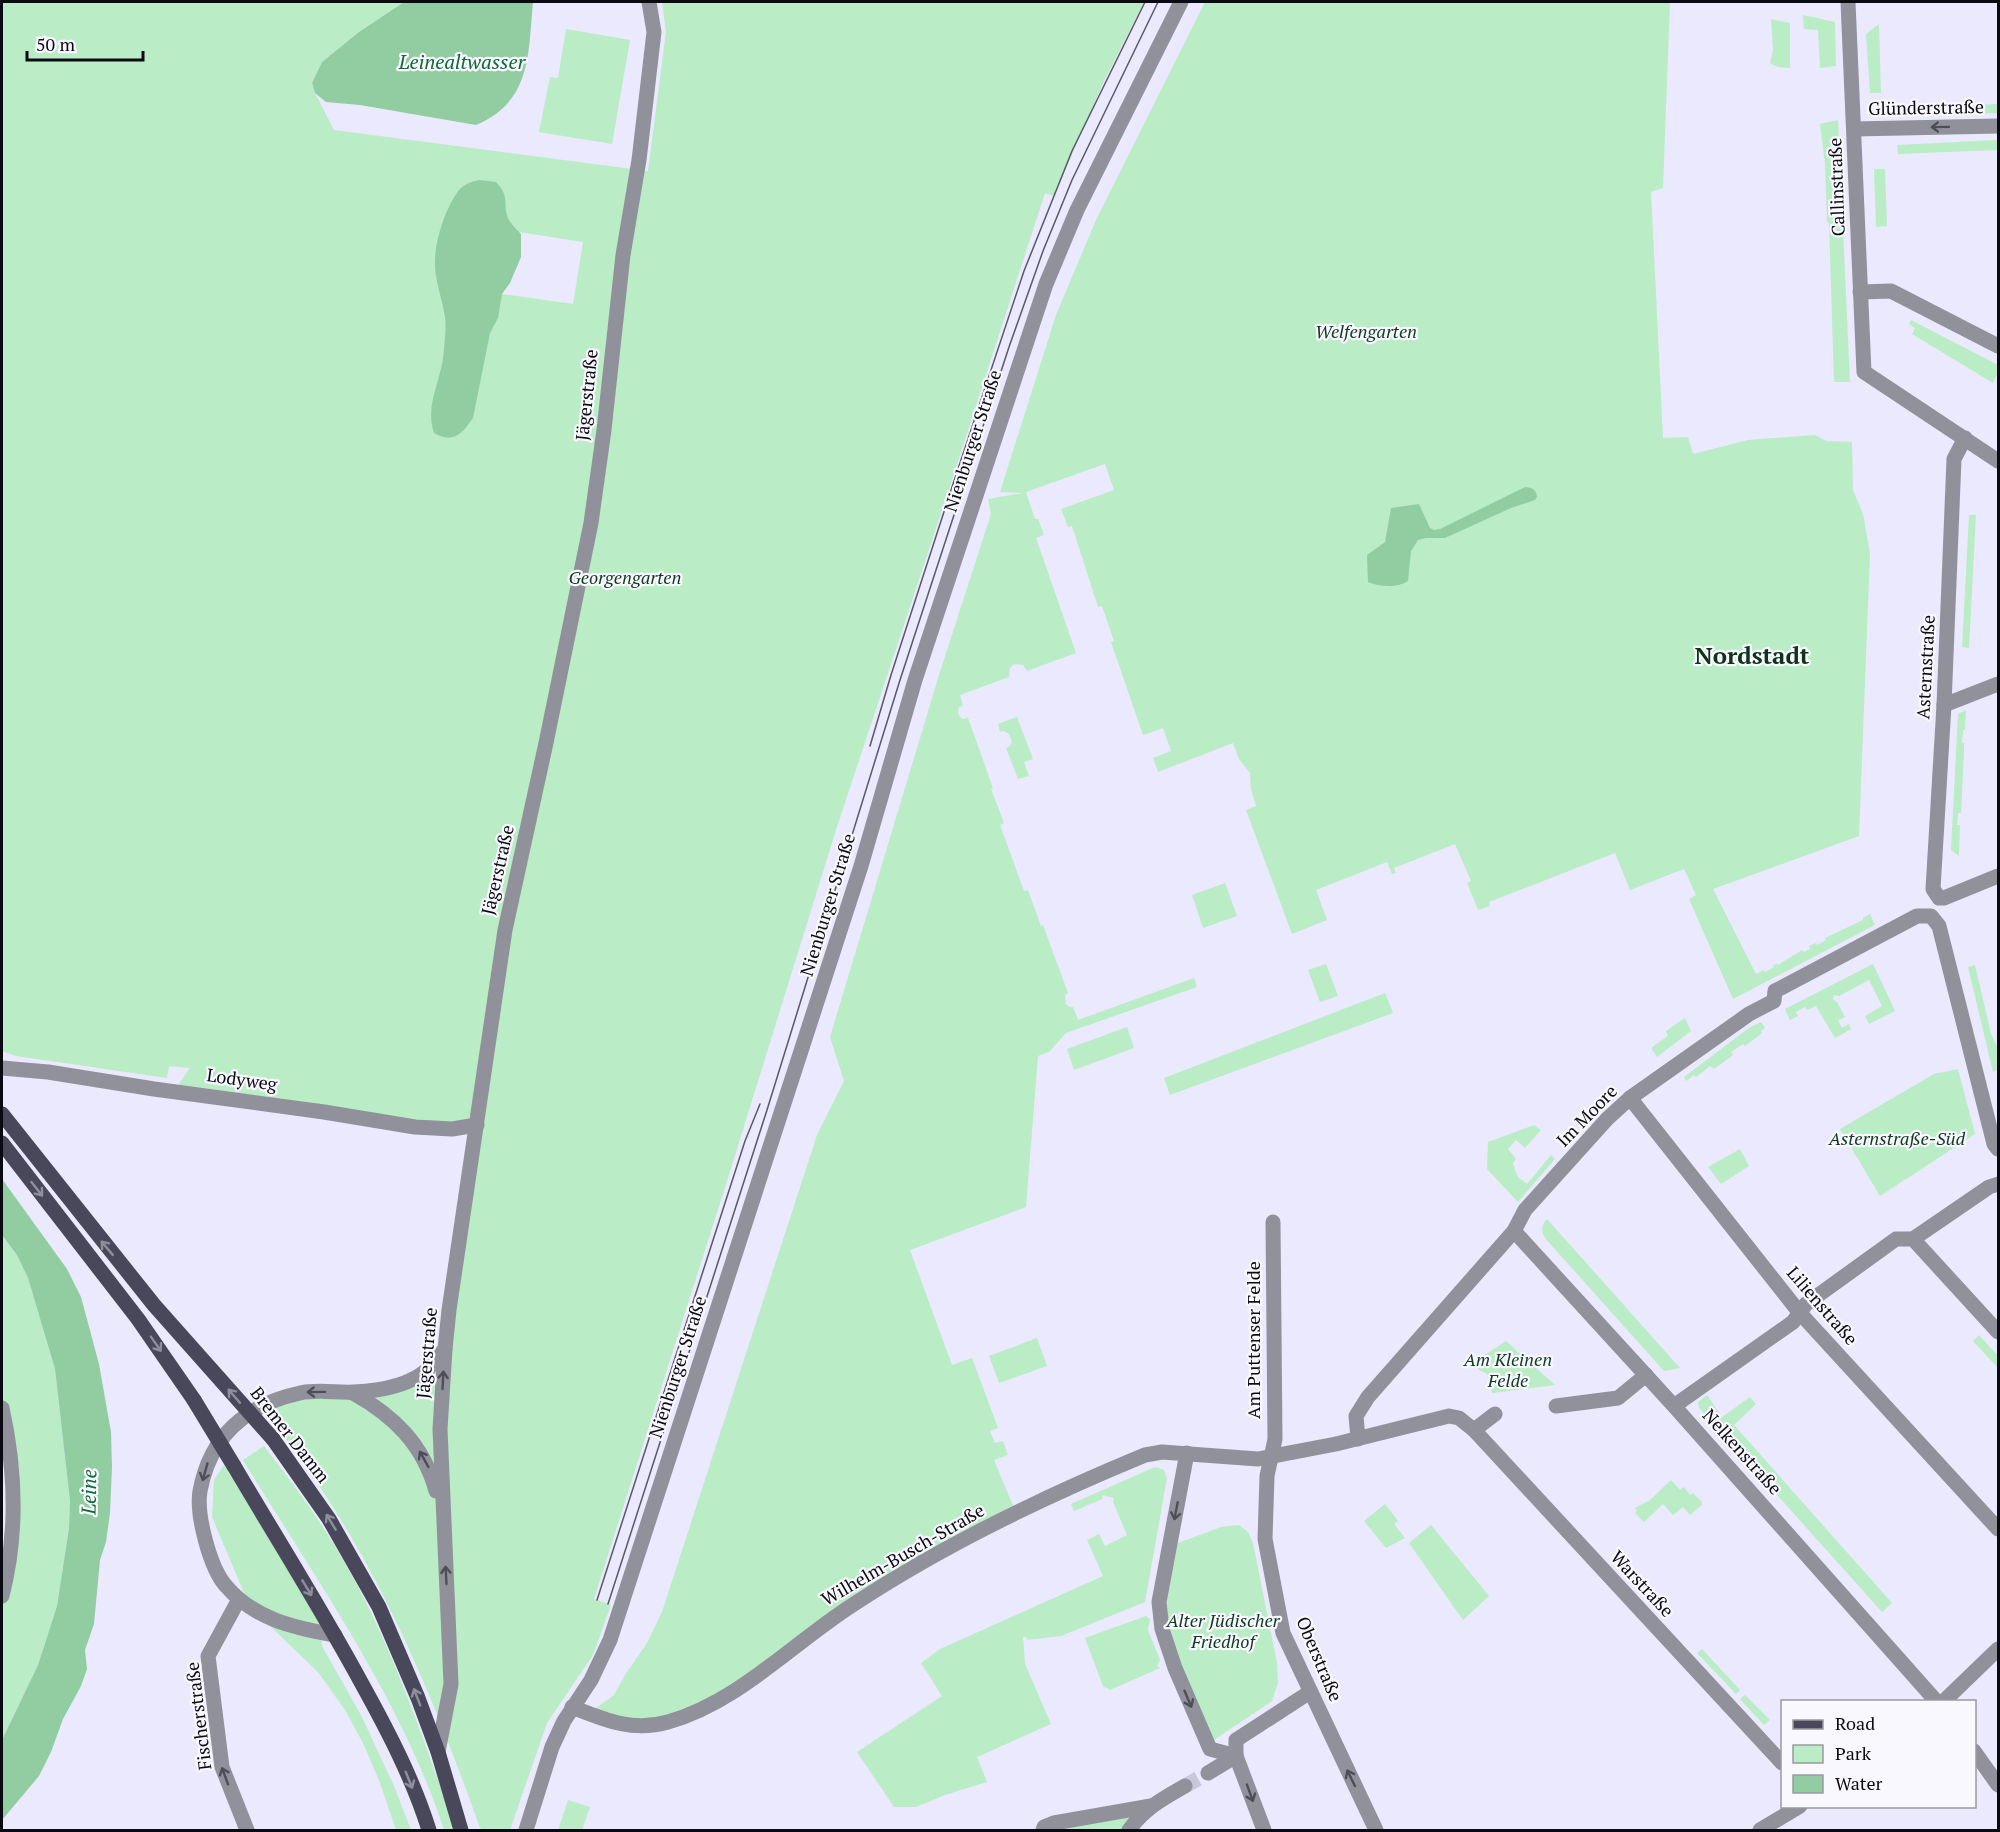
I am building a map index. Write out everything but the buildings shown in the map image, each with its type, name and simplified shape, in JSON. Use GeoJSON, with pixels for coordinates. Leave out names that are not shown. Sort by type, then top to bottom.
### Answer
{"type":"FeatureCollection","features":[{"type":"Feature","properties":{"kind":"main road","name":"Bremer Damm"},"geometry":{"type":"LineString","coordinates":[[2,1114],[154,1305],[273,1439],[329,1519],[379,1607],[403,1662],[438,1752],[461,1830]]}},
{"type":"Feature","properties":{"kind":"main road"},"geometry":{"type":"LineString","coordinates":[[2,1143],[138,1319],[194,1400],[335,1635],[401,1760],[429,1830]]}},
{"type":"Feature","properties":{"kind":"street","name":"Jägerstraße"},"geometry":{"type":"LineString","coordinates":[[438,1752],[451,1684],[440,1429],[445,1349],[461,1218],[477,1125],[504,930],[546,743],[591,523],[604,430],[623,255],[639,160],[653,44],[654,32],[649,2]]}},
{"type":"Feature","properties":{"kind":"street","name":"Nienburger Straße"},"geometry":{"type":"LineString","coordinates":[[526,1829],[552,1747],[572,1707],[591,1680],[610,1640],[854,889],[913,687],[1046,284],[1077,210],[1181,2]]}},
{"type":"Feature","properties":{"kind":"street","name":"Callinstraße"},"geometry":{"type":"LineString","coordinates":[[1848,2],[1864,372],[1965,438]]}},
{"type":"Feature","properties":{"kind":"street","name":"Glünderstraße"},"geometry":{"type":"LineString","coordinates":[[1854,129],[1998,126]]}},
{"type":"Feature","properties":{"kind":"street"},"geometry":{"type":"LineString","coordinates":[[1860,292],[1892,291],[1998,346]]}},
{"type":"Feature","properties":{"kind":"street"},"geometry":{"type":"LineString","coordinates":[[1965,438],[1998,461]]}},
{"type":"Feature","properties":{"kind":"street","name":"Asternstraße"},"geometry":{"type":"LineString","coordinates":[[1965,438],[1954,459],[1944,705],[1933,889],[1939,898],[1998,876]]}},
{"type":"Feature","properties":{"kind":"street"},"geometry":{"type":"LineString","coordinates":[[1944,705],[1998,684]]}},
{"type":"Feature","properties":{"kind":"street","name":"Im Moore"},"geometry":{"type":"LineString","coordinates":[[1358,1439],[1356,1416],[1368,1396],[1514,1232],[1525,1210],[1607,1119],[1630,1098],[1749,1014],[1774,1000],[1776,991],[1917,916],[1931,916],[1939,926],[1994,1144],[1998,1149]]}},
{"type":"Feature","properties":{"kind":"street","name":"Lodyweg"},"geometry":{"type":"LineString","coordinates":[[2,1068],[48,1072],[415,1127],[452,1129],[477,1125]]}},
{"type":"Feature","properties":{"kind":"street","name":"Lilienstraße"},"geometry":{"type":"LineString","coordinates":[[1630,1098],[1799,1312],[1998,1529]]}},
{"type":"Feature","properties":{"kind":"street"},"geometry":{"type":"LineString","coordinates":[[1674,1406],[1793,1322],[1806,1304],[1896,1239],[1912,1239],[1989,1187],[1998,1184]]}},
{"type":"Feature","properties":{"kind":"street","name":"Am Puttenser Felde"},"geometry":{"type":"LineString","coordinates":[[1272,1457],[1275,1439],[1273,1222]]}},
{"type":"Feature","properties":{"kind":"street","name":"Nelkenstraße"},"geometry":{"type":"LineString","coordinates":[[1514,1232],[1646,1375],[1937,1700]]}},
{"type":"Feature","properties":{"kind":"street"},"geometry":{"type":"LineString","coordinates":[[1912,1239],[1998,1332]]}},
{"type":"Feature","properties":{"kind":"street"},"geometry":{"type":"LineString","coordinates":[[335,1635],[277,1622],[238,1601],[222,1581],[209,1550],[200,1518],[199,1499],[202,1478],[212,1452],[235,1423],[270,1403],[301,1393],[375,1390],[400,1384],[426,1370],[445,1349]]}},
{"type":"Feature","properties":{"kind":"street"},"geometry":{"type":"LineString","coordinates":[[1556,1406],[1618,1398],[1646,1375]]}},
{"type":"Feature","properties":{"kind":"street"},"geometry":{"type":"LineString","coordinates":[[352,1392],[380,1408],[406,1432],[425,1458],[433,1477],[443,1514]]}},
{"type":"Feature","properties":{"kind":"street"},"geometry":{"type":"LineString","coordinates":[[2,1408],[10,1446],[15,1515],[2,1596]]}},
{"type":"Feature","properties":{"kind":"street"},"geometry":{"type":"LineString","coordinates":[[1272,1457],[1358,1439],[1449,1416],[1459,1418],[1474,1430],[1495,1414]]}},
{"type":"Feature","properties":{"kind":"street","name":"Warstraße"},"geometry":{"type":"LineString","coordinates":[[1474,1430],[1781,1762]]}},
{"type":"Feature","properties":{"kind":"street","name":"Wilhelm-Busch-Straße"},"geometry":{"type":"LineString","coordinates":[[572,1707],[616,1724],[636,1726],[665,1723],[685,1717],[727,1696],[850,1606],[945,1549],[1016,1513],[1146,1455],[1162,1452],[1258,1459],[1272,1457]]}},
{"type":"Feature","properties":{"kind":"street"},"geometry":{"type":"LineString","coordinates":[[1187,1454],[1159,1602],[1162,1629],[1174,1668],[1210,1749],[1236,1756]]}},
{"type":"Feature","properties":{"kind":"street","name":"Oberstraße"},"geometry":{"type":"LineString","coordinates":[[1272,1457],[1267,1476],[1265,1539],[1283,1633],[1376,1830]]}},
{"type":"Feature","properties":{"kind":"street","name":"Fischerstraße"},"geometry":{"type":"LineString","coordinates":[[238,1601],[208,1656],[222,1767],[246,1830]]}},
{"type":"Feature","properties":{"kind":"street"},"geometry":{"type":"LineString","coordinates":[[1944,1700],[1998,1649]]}},
{"type":"Feature","properties":{"kind":"street"},"geometry":{"type":"LineString","coordinates":[[1264,1830],[1236,1756],[1236,1740],[1310,1692]]}},
{"type":"Feature","properties":{"kind":"street"},"geometry":{"type":"LineString","coordinates":[[1976,1754],[1998,1785]]}},
{"type":"Feature","properties":{"kind":"street"},"geometry":{"type":"LineString","coordinates":[[1208,1773],[1236,1756]]}},
{"type":"Feature","properties":{"kind":"street"},"geometry":{"type":"LineString","coordinates":[[1129,1830],[1151,1806],[1185,1786]]}},
{"type":"Feature","properties":{"kind":"street"},"geometry":{"type":"LineString","coordinates":[[1043,1830],[1044,1827],[1054,1823],[1151,1806]]}},
{"type":"Feature","properties":{"kind":"street"},"geometry":{"type":"LineString","coordinates":[[1760,1830],[1797,1808]]}},
{"type":"Feature","properties":{"kind":"green space","name":"Georgengarten"},"geometry":{"type":"Polygon","coordinates":[[[2,2],[404,2],[359,32],[322,62],[312,83],[334,130],[648,171],[666,32],[662,2],[1144,2],[1103,83],[1054,196],[1045,193],[836,830],[594,1599],[611,1605],[593,1655],[547,1723],[510,1830],[480,1828],[438,1716],[389,1607],[331,1504],[297,1454],[260,1407],[270,1403],[400,1384],[445,1349],[477,1125],[452,1129],[174,1091],[190,1068],[169,1066],[167,1078],[16,1056],[2,1051],[2,2]],[[519,232],[520,256],[502,294],[573,304],[583,242],[519,232]]]}},
{"type":"Feature","properties":{"kind":"green space","name":"Welfengarten"},"geometry":{"type":"Polygon","coordinates":[[[1205,2],[1670,2],[1663,188],[1651,192],[1663,438],[1688,437],[1693,454],[1748,440],[1815,435],[1826,441],[1852,442],[1853,490],[1863,514],[1870,553],[1859,836],[1713,889],[1756,974],[1764,970],[1765,972],[1774,967],[1773,965],[1778,965],[1802,950],[1804,952],[1810,949],[1809,946],[1816,943],[1817,945],[1826,940],[1825,938],[1863,920],[1870,914],[1875,925],[1733,999],[1689,899],[1696,895],[1684,869],[1630,890],[1615,853],[1489,902],[1490,906],[1478,910],[1467,883],[1471,881],[1455,844],[1394,868],[1396,873],[1392,874],[1387,862],[1316,890],[1327,920],[1292,934],[1246,810],[1256,806],[1251,789],[1250,773],[1239,759],[1233,743],[1158,772],[1153,758],[1171,751],[1163,728],[1143,735],[1111,642],[1114,641],[1102,606],[1098,607],[1072,526],[1068,527],[1061,509],[1114,490],[1105,464],[1026,492],[1035,519],[1038,519],[1044,535],[1036,538],[1076,653],[1027,671],[1023,665],[1014,664],[1010,668],[1009,677],[960,695],[963,706],[959,707],[958,714],[963,719],[968,718],[1004,823],[1000,825],[1024,891],[1028,890],[1041,926],[1043,925],[1068,993],[1065,995],[1066,1004],[1073,1007],[1078,1020],[1194,978],[1197,987],[1066,1033],[1049,1052],[1038,1056],[1026,1207],[910,1250],[952,1365],[972,1358],[998,1428],[990,1431],[995,1443],[1003,1441],[1008,1455],[994,1460],[1016,1513],[783,1655],[665,1723],[589,1713],[614,1695],[647,1643],[662,1612],[817,1135],[844,1081],[830,1037],[939,675],[991,514],[988,499],[1023,493],[1000,492],[1056,315],[1096,220],[1205,2]]]}},
{"type":"Feature","properties":{"kind":"green space"},"geometry":{"type":"Polygon","coordinates":[[[1803,15],[1835,22],[1836,66],[1820,68],[1818,30],[1804,29],[1803,15]]]}},
{"type":"Feature","properties":{"kind":"green space"},"geometry":{"type":"Polygon","coordinates":[[[1771,19],[1790,23],[1790,68],[1778,67],[1770,63],[1773,50],[1771,19]]]}},
{"type":"Feature","properties":{"kind":"green space"},"geometry":{"type":"Polygon","coordinates":[[[1879,24],[1881,93],[1870,93],[1866,34],[1879,24]]]}},
{"type":"Feature","properties":{"kind":"green space"},"geometry":{"type":"Polygon","coordinates":[[[566,29],[630,40],[612,144],[539,132],[550,77],[558,78],[566,29]]]}},
{"type":"Feature","properties":{"kind":"green space"},"geometry":{"type":"Polygon","coordinates":[[[1998,104],[1998,113],[1954,115],[1953,106],[1998,104]]]}},
{"type":"Feature","properties":{"kind":"green space"},"geometry":{"type":"Polygon","coordinates":[[[1838,120],[1850,382],[1834,382],[1829,223],[1827,222],[1825,164],[1820,124],[1838,120]]]}},
{"type":"Feature","properties":{"kind":"green space"},"geometry":{"type":"Polygon","coordinates":[[[1998,140],[1998,150],[1898,154],[1897,145],[1998,140]]]}},
{"type":"Feature","properties":{"kind":"green space"},"geometry":{"type":"Polygon","coordinates":[[[1874,169],[1885,169],[1887,226],[1876,227],[1874,169]]]}},
{"type":"Feature","properties":{"kind":"green space"},"geometry":{"type":"Polygon","coordinates":[[[1911,320],[1998,365],[1998,372],[1993,383],[1912,334],[1915,328],[1909,324],[1911,320]]]}},
{"type":"Feature","properties":{"kind":"green space"},"geometry":{"type":"Polygon","coordinates":[[[1969,515],[1976,515],[1969,648],[1962,647],[1969,515]]]}},
{"type":"Feature","properties":{"kind":"green space"},"geometry":{"type":"Polygon","coordinates":[[[1966,710],[1962,743],[1964,743],[1964,752],[1961,813],[1958,813],[1957,825],[1960,825],[1959,856],[1951,850],[1958,714],[1966,710]]]}},
{"type":"Feature","properties":{"kind":"green space"},"geometry":{"type":"Polygon","coordinates":[[[1017,717],[1033,759],[1024,762],[1029,776],[1018,779],[1006,748],[1012,742],[1009,734],[1004,731],[1000,732],[998,724],[1017,717]]]}},
{"type":"Feature","properties":{"kind":"green space"},"geometry":{"type":"Polygon","coordinates":[[[1225,883],[1237,916],[1203,928],[1192,895],[1225,883]]]}},
{"type":"Feature","properties":{"kind":"green space"},"geometry":{"type":"Polygon","coordinates":[[[1326,964],[1338,996],[1320,1002],[1308,970],[1326,964]]]}},
{"type":"Feature","properties":{"kind":"green space"},"geometry":{"type":"Polygon","coordinates":[[[1873,964],[1895,1011],[1869,1024],[1865,1016],[1882,1006],[1869,980],[1839,996],[1834,995],[1833,999],[1845,1017],[1838,1020],[1842,1028],[1849,1024],[1851,1029],[1835,1038],[1816,1006],[1807,1010],[1805,1007],[1796,1012],[1798,1016],[1790,1020],[1785,1009],[1873,964]]]}},
{"type":"Feature","properties":{"kind":"green space"},"geometry":{"type":"Polygon","coordinates":[[[1975,965],[1991,1034],[1998,1049],[1998,1069],[1993,1072],[1968,967],[1975,965]]]}},
{"type":"Feature","properties":{"kind":"green space"},"geometry":{"type":"Polygon","coordinates":[[[1385,993],[1393,1013],[1170,1095],[1164,1078],[1385,993]]]}},
{"type":"Feature","properties":{"kind":"green space"},"geometry":{"type":"Polygon","coordinates":[[[1685,1018],[1691,1031],[1657,1057],[1651,1048],[1668,1036],[1666,1031],[1685,1018]]]}},
{"type":"Feature","properties":{"kind":"green space"},"geometry":{"type":"Polygon","coordinates":[[[1761,1022],[1765,1028],[1761,1031],[1762,1033],[1745,1046],[1743,1044],[1731,1052],[1733,1055],[1714,1069],[1710,1066],[1696,1077],[1694,1075],[1686,1081],[1684,1077],[1749,1028],[1761,1022]]]}},
{"type":"Feature","properties":{"kind":"green space"},"geometry":{"type":"Polygon","coordinates":[[[1127,1027],[1134,1048],[1074,1070],[1067,1049],[1127,1027]]]}},
{"type":"Feature","properties":{"kind":"green space","name":"Asternstraße-Süd"},"geometry":{"type":"Polygon","coordinates":[[[1958,1069],[1975,1134],[1880,1196],[1840,1129],[1934,1074],[1958,1069]]]}},
{"type":"Feature","properties":{"kind":"green space"},"geometry":{"type":"Polygon","coordinates":[[[1534,1125],[1541,1130],[1525,1148],[1516,1140],[1508,1149],[1516,1159],[1513,1163],[1517,1176],[1527,1184],[1551,1155],[1555,1159],[1518,1202],[1487,1169],[1488,1142],[1534,1125]]]}},
{"type":"Feature","properties":{"kind":"green space"},"geometry":{"type":"Polygon","coordinates":[[[1740,1149],[1749,1166],[1721,1184],[1708,1167],[1740,1149]]]}},
{"type":"Feature","properties":{"kind":"green space"},"geometry":{"type":"Polygon","coordinates":[[[1547,1219],[1680,1368],[1664,1371],[1545,1238],[1542,1228],[1547,1219]]]}},
{"type":"Feature","properties":{"kind":"green space"},"geometry":{"type":"Polygon","coordinates":[[[2,1235],[17,1255],[28,1278],[55,1369],[70,1501],[69,1528],[57,1606],[38,1665],[2,1740],[2,1596],[11,1548],[2,1408],[2,1235]]]}},
{"type":"Feature","properties":{"kind":"green space"},"geometry":{"type":"Polygon","coordinates":[[[1979,1335],[1998,1356],[1998,1368],[1973,1341],[1979,1335]]]}},
{"type":"Feature","properties":{"kind":"green space"},"geometry":{"type":"Polygon","coordinates":[[[1037,1338],[1047,1366],[999,1383],[989,1356],[1037,1338]]]}},
{"type":"Feature","properties":{"kind":"green space","name":"Am Kleinen Felde"},"geometry":{"type":"Polygon","coordinates":[[[1506,1341],[1555,1385],[1492,1393],[1487,1374],[1478,1369],[1474,1362],[1506,1341]]]}},
{"type":"Feature","properties":{"kind":"green space"},"geometry":{"type":"Polygon","coordinates":[[[1707,1395],[1722,1417],[1750,1397],[1756,1404],[1734,1425],[1892,1603],[1882,1612],[1699,1408],[1698,1402],[1707,1395]]]}},
{"type":"Feature","properties":{"kind":"green space"},"geometry":{"type":"Polygon","coordinates":[[[264,1446],[325,1530],[369,1608],[399,1675],[454,1830],[444,1830],[405,1733],[380,1686],[327,1594],[243,1460],[264,1446]]]}},
{"type":"Feature","properties":{"kind":"green space"},"geometry":{"type":"Polygon","coordinates":[[[224,1465],[320,1622],[322,1646],[362,1717],[394,1786],[411,1830],[396,1830],[364,1745],[345,1710],[318,1672],[250,1607],[212,1517],[214,1480],[224,1465]]]}},
{"type":"Feature","properties":{"kind":"green space"},"geometry":{"type":"Polygon","coordinates":[[[1155,1467],[1164,1470],[1167,1478],[1145,1602],[1061,1636],[1028,1640],[1023,1637],[1025,1664],[1051,1724],[977,1757],[987,1782],[916,1807],[894,1807],[857,1752],[942,1696],[921,1663],[940,1649],[1103,1576],[1087,1540],[1099,1534],[1105,1546],[1127,1535],[1113,1502],[1114,1498],[1103,1495],[1102,1499],[1074,1511],[1071,1504],[1155,1467]]]}},
{"type":"Feature","properties":{"kind":"green space"},"geometry":{"type":"Polygon","coordinates":[[[1671,1480],[1680,1490],[1684,1487],[1690,1495],[1693,1493],[1702,1505],[1690,1515],[1683,1507],[1673,1515],[1663,1504],[1644,1522],[1635,1513],[1637,1511],[1635,1508],[1650,1500],[1671,1480]]]}},
{"type":"Feature","properties":{"kind":"green space"},"geometry":{"type":"Polygon","coordinates":[[[1385,1504],[1398,1521],[1394,1524],[1405,1538],[1386,1548],[1364,1521],[1385,1504]]]}},
{"type":"Feature","properties":{"kind":"green space","name":"Alter Jüdischer Friedhof"},"geometry":{"type":"Polygon","coordinates":[[[1239,1525],[1248,1532],[1253,1543],[1277,1663],[1278,1683],[1272,1701],[1214,1740],[1175,1648],[1167,1610],[1167,1592],[1178,1543],[1221,1527],[1239,1525]]]}},
{"type":"Feature","properties":{"kind":"green space"},"geometry":{"type":"Polygon","coordinates":[[[1431,1525],[1489,1596],[1463,1620],[1409,1543],[1431,1525]]]}},
{"type":"Feature","properties":{"kind":"green space"},"geometry":{"type":"Polygon","coordinates":[[[1146,1616],[1150,1619],[1148,1630],[1160,1660],[1157,1666],[1160,1668],[1110,1690],[1103,1686],[1085,1638],[1146,1616]]]}},
{"type":"Feature","properties":{"kind":"green space"},"geometry":{"type":"Polygon","coordinates":[[[1702,1649],[1740,1690],[1736,1694],[1697,1653],[1702,1649]]]}},
{"type":"Feature","properties":{"kind":"green space"},"geometry":{"type":"Polygon","coordinates":[[[1745,1695],[1770,1720],[1764,1725],[1740,1699],[1745,1695]]]}},
{"type":"Feature","properties":{"kind":"green space"},"geometry":{"type":"Polygon","coordinates":[[[568,1800],[590,1807],[582,1830],[558,1830],[568,1800]]]}},
{"type":"Feature","properties":{"kind":"green space"},"geometry":{"type":"Polygon","coordinates":[[[1151,1806],[1129,1830],[1043,1830],[1151,1806]]]}},
{"type":"Feature","properties":{"kind":"water","name":"Leinealtwasser"},"geometry":{"type":"Polygon","coordinates":[[[404,2],[533,2],[528,57],[524,74],[508,103],[494,115],[476,125],[360,105],[326,102],[315,93],[312,83],[322,62],[359,32],[404,2]]]}},
{"type":"Feature","properties":{"kind":"water"},"geometry":{"type":"Polygon","coordinates":[[[479,180],[496,182],[501,188],[505,196],[508,218],[521,234],[521,257],[510,283],[502,294],[498,318],[490,333],[473,418],[461,433],[447,438],[434,433],[431,412],[443,360],[446,330],[436,273],[437,241],[442,223],[454,197],[463,186],[479,180]]]}},
{"type":"Feature","properties":{"kind":"water"},"geometry":{"type":"Polygon","coordinates":[[[1525,487],[1535,491],[1537,497],[1535,500],[1511,508],[1445,538],[1418,540],[1411,551],[1408,581],[1389,586],[1368,582],[1367,555],[1385,542],[1391,508],[1419,504],[1430,528],[1434,530],[1525,487]]]}},
{"type":"Feature","properties":{"kind":"water","name":"Leine"},"geometry":{"type":"Polygon","coordinates":[[[2,1179],[67,1269],[81,1297],[99,1364],[111,1432],[112,1467],[110,1513],[106,1542],[100,1560],[94,1624],[85,1650],[87,1669],[39,1776],[2,1820],[2,1740],[38,1665],[57,1606],[69,1528],[70,1501],[55,1369],[28,1278],[17,1255],[2,1235],[2,1179]]]}},
{"type":"Feature","properties":{"kind":"tunnel"},"geometry":{"type":"LineString","coordinates":[[1185,1786],[1208,1773]]}},
{"type":"Feature","properties":{"kind":"tram line"},"geometry":{"type":"LineString","coordinates":[[870,746],[891,675],[1024,271],[1072,151],[1145,2]]}},
{"type":"Feature","properties":{"kind":"tram line"},"geometry":{"type":"LineString","coordinates":[[608,1604],[767,1110],[900,680],[1009,347],[1043,251],[1072,180],[1158,2]]}},
{"type":"Feature","properties":{"kind":"tram line"},"geometry":{"type":"LineString","coordinates":[[597,1600],[745,1141],[760,1104]]}},
{"type":"Feature","properties":{"kind":"district","name":"Nordstadt"},"geometry":{"type":"Point","coordinates":[1752,656]}}]}
